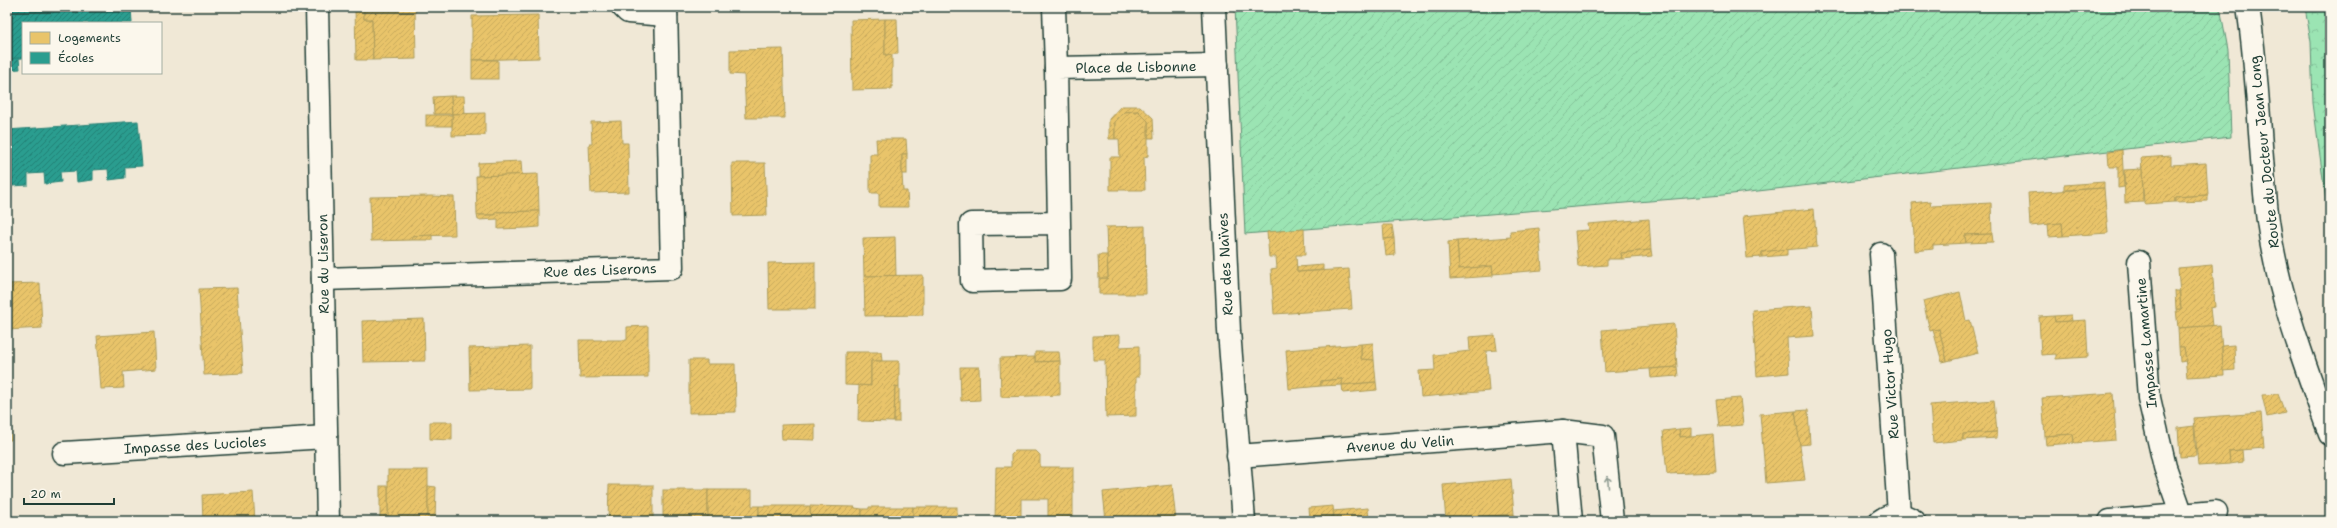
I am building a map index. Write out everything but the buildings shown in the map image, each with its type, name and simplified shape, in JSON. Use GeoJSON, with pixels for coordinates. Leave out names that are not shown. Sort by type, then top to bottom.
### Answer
{"type":"FeatureCollection","features":[{"type":"Feature","properties":{"kind":"street","name":"Rue du Liseron"},"geometry":{"type":"LineString","coordinates":[[317,7],[328,521]]}},
{"type":"Feature","properties":{"kind":"street","name":"Rue des Liserons"},"geometry":{"type":"LineString","coordinates":[[323,279],[672,268],[666,11],[628,12],[623,7]]}},
{"type":"Feature","properties":{"kind":"street","name":"Place de Lisbonne"},"geometry":{"type":"LineString","coordinates":[[1054,7],[1056,68],[1059,223],[1060,279],[972,281],[971,224],[1059,223]]}},
{"type":"Feature","properties":{"kind":"street","name":"Rue des Naïves"},"geometry":{"type":"LineString","coordinates":[[1214,7],[1229,331],[1244,521]]}},
{"type":"Feature","properties":{"kind":"street","name":"Route du Docteur Jean Long"},"geometry":{"type":"LineString","coordinates":[[2248,7],[2256,57],[2268,222],[2275,256],[2298,343],[2330,434]]}},
{"type":"Feature","properties":{"kind":"street","name":"Place de Lisbonne"},"geometry":{"type":"LineString","coordinates":[[1056,68],[1217,65]]}},
{"type":"Feature","properties":{"kind":"street","name":"Rue Victor Hugo"},"geometry":{"type":"LineString","coordinates":[[1881,254],[1897,519]]}},
{"type":"Feature","properties":{"kind":"street","name":"Impasse Lamartine"},"geometry":{"type":"LineString","coordinates":[[2139,262],[2149,398],[2165,467],[2183,518]]}},
{"type":"Feature","properties":{"kind":"street","name":"Avenue du Velin"},"geometry":{"type":"LineString","coordinates":[[1238,456],[1563,431],[1603,436],[1612,521]]}},
{"type":"Feature","properties":{"kind":"street"},"geometry":{"type":"LineString","coordinates":[[1563,431],[1571,521]]}},
{"type":"Feature","properties":{"kind":"street","name":"Impasse des Lucioles"},"geometry":{"type":"LineString","coordinates":[[64,453],[326,437]]}},
{"type":"Feature","properties":{"kind":"street"},"geometry":{"type":"LineString","coordinates":[[2110,521],[2183,518],[2216,512]]}},
{"type":"Feature","properties":{"kind":"green space"},"geometry":{"type":"Polygon","coordinates":[[[1235,7],[2220,7],[2228,50],[2231,137],[1723,195],[1245,234],[1235,7]]]}},
{"type":"Feature","properties":{"kind":"green space"},"geometry":{"type":"Polygon","coordinates":[[[2305,7],[2330,7],[2330,232],[2313,103],[2311,42],[2305,7]]]}}]}
